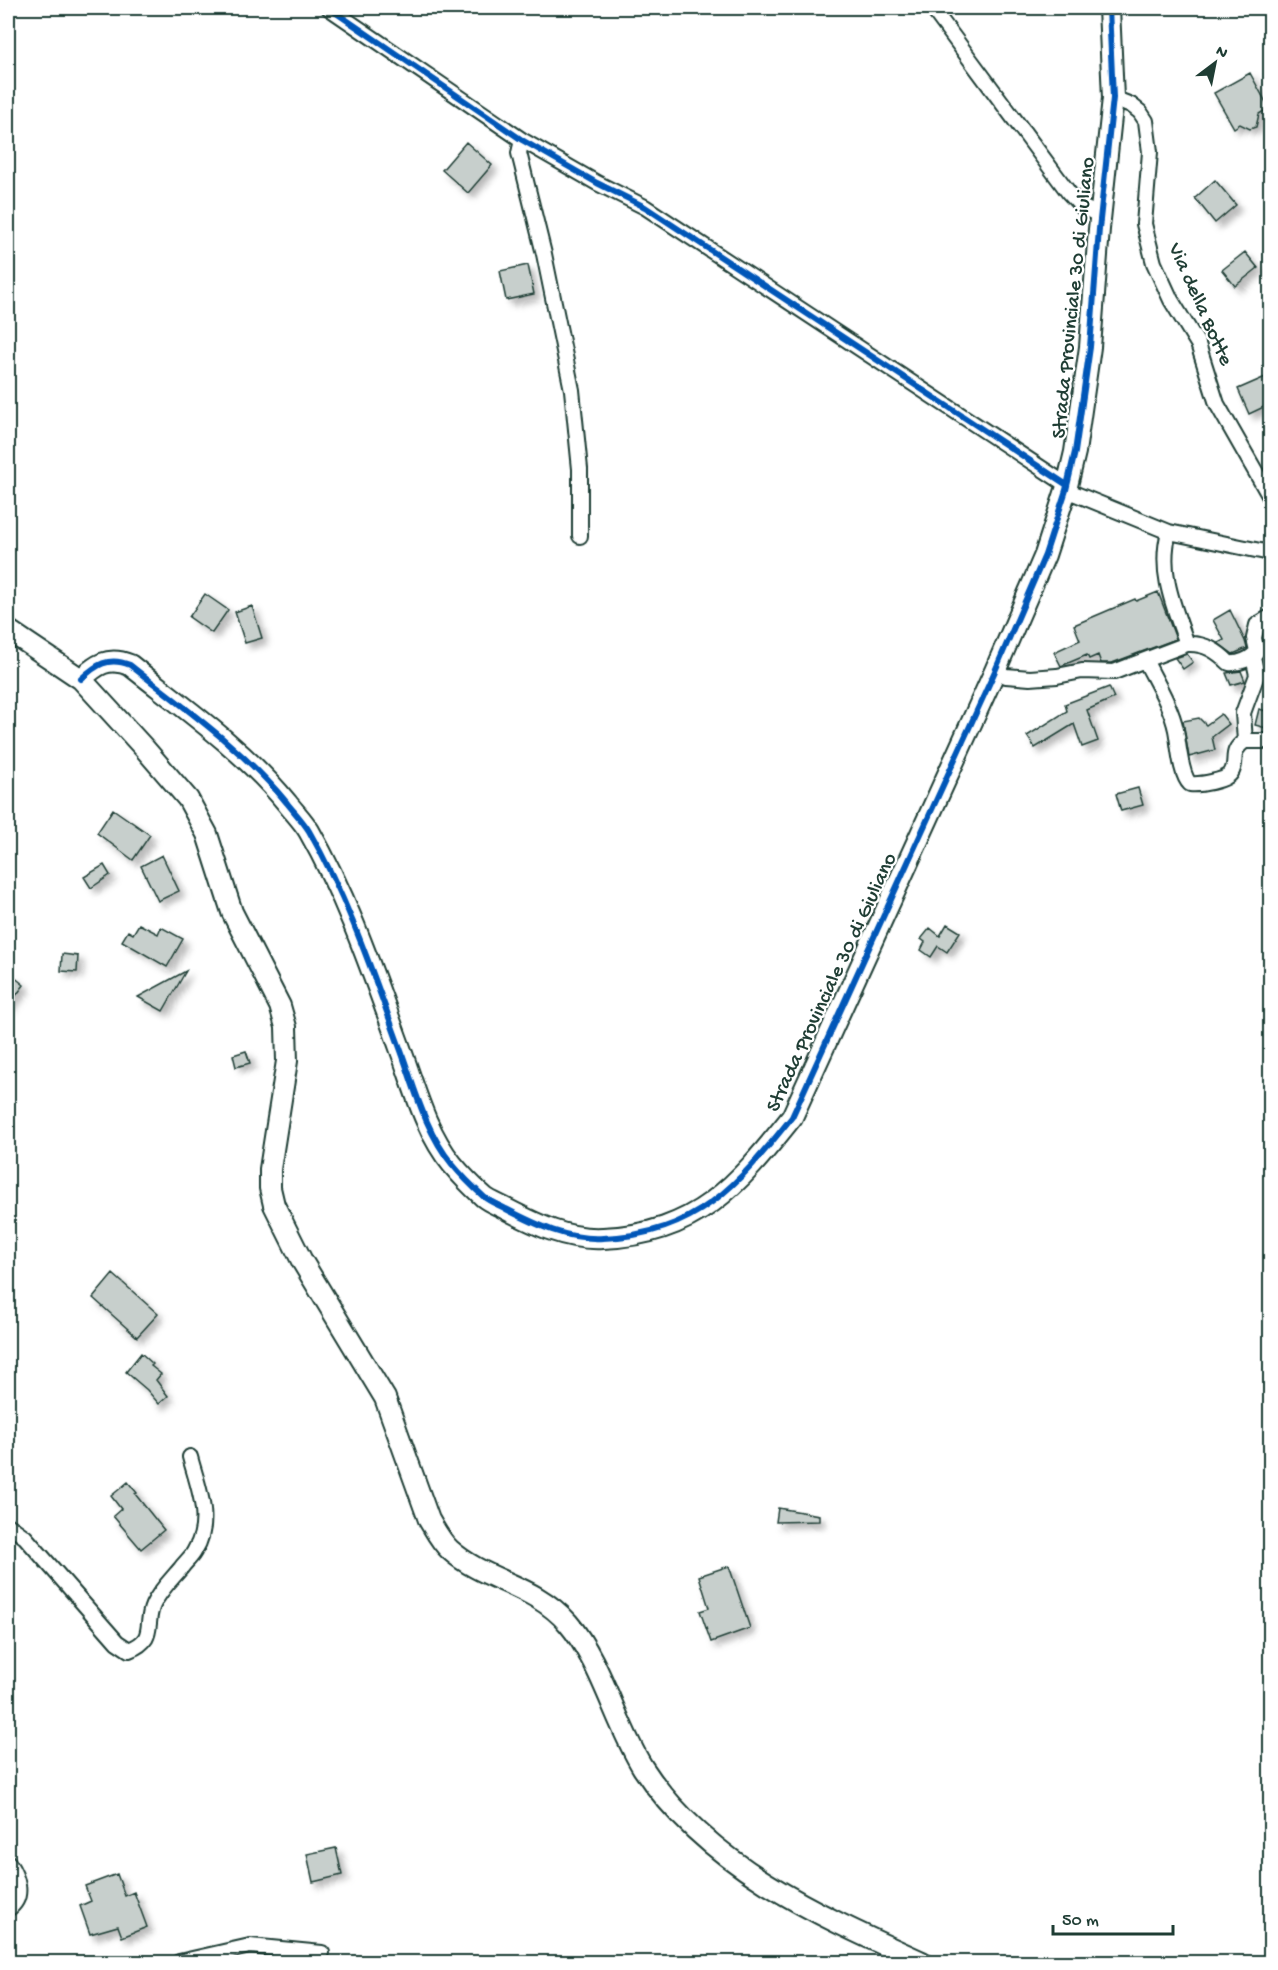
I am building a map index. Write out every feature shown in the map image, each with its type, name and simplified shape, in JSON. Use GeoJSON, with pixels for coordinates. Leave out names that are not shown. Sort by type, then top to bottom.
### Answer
{"type":"FeatureCollection","features":[{"type":"Feature","properties":{"kind":"street"},"geometry":{"type":"LineString","coordinates":[[329,8],[522,140],[597,183],[645,207],[1067,488],[1169,532],[1270,553]]}},
{"type":"Feature","properties":{"kind":"street"},"geometry":{"type":"LineString","coordinates":[[932,8],[1069,193],[1082,207],[1101,216]]}},
{"type":"Feature","properties":{"kind":"street","name":"Strada Provinciale 30 di Giuliano"},"geometry":{"type":"LineString","coordinates":[[81,679],[98,664],[113,660],[130,665],[240,754],[273,786],[308,828],[337,885],[363,947],[428,1124],[451,1163],[485,1198],[554,1232],[587,1239],[629,1237],[666,1228],[697,1213],[723,1194],[754,1165],[792,1117],[995,671],[1045,555],[1067,488],[1075,452],[1090,347],[1113,98],[1109,8]]}},
{"type":"Feature","properties":{"kind":"street","name":"Via della Botte"},"geometry":{"type":"LineString","coordinates":[[1113,98],[1131,105],[1146,121],[1150,152],[1144,224],[1154,263],[1171,300],[1198,344],[1217,404],[1270,497]]}},
{"type":"Feature","properties":{"kind":"street"},"geometry":{"type":"LineString","coordinates":[[522,140],[519,153],[544,254],[572,390],[580,469],[580,536]]}},
{"type":"Feature","properties":{"kind":"street"},"geometry":{"type":"LineString","coordinates":[[1169,532],[1164,563],[1170,596],[1187,644]]}},
{"type":"Feature","properties":{"kind":"street"},"geometry":{"type":"LineString","coordinates":[[995,671],[1006,676],[1039,678],[1082,671],[1114,672],[1187,644],[1215,649],[1233,664],[1253,657],[1257,651],[1254,638],[1257,625],[1270,617]]}},
{"type":"Feature","properties":{"kind":"street"},"geometry":{"type":"LineString","coordinates":[[8,630],[81,679],[146,748],[188,799],[207,834],[232,912],[280,1006],[286,1027],[287,1060],[270,1169],[270,1188],[274,1205],[302,1261],[386,1398],[429,1520],[438,1534],[448,1548],[461,1559],[489,1575],[538,1597],[569,1624],[588,1655],[642,1766],[673,1807],[714,1845],[761,1881],[799,1903],[849,1929],[922,1962]]}},
{"type":"Feature","properties":{"kind":"street"},"geometry":{"type":"LineString","coordinates":[[1245,741],[1243,713],[1257,675],[1253,657]]}},
{"type":"Feature","properties":{"kind":"street"},"geometry":{"type":"LineString","coordinates":[[1145,660],[1176,727],[1184,774],[1190,784],[1198,785],[1226,778],[1231,773],[1234,752],[1238,745],[1245,741],[1270,741]]}},
{"type":"Feature","properties":{"kind":"street"},"geometry":{"type":"LineString","coordinates":[[8,1525],[26,1537],[117,1642],[129,1650],[139,1646],[145,1640],[150,1629],[151,1607],[196,1550],[203,1530],[205,1515],[190,1457]]}},
{"type":"Feature","properties":{"kind":"street"},"geometry":{"type":"LineString","coordinates":[[8,1862],[15,1872],[19,1889],[17,1899],[8,1909]]}},
{"type":"Feature","properties":{"kind":"street"},"geometry":{"type":"LineString","coordinates":[[179,1962],[250,1946],[322,1953]]}},
{"type":"Feature","properties":{"kind":"building"},"geometry":{"type":"Polygon","coordinates":[[[1250,73],[1269,108],[1259,114],[1256,127],[1250,129],[1240,124],[1234,128],[1214,93],[1250,73]]]}},
{"type":"Feature","properties":{"kind":"building"},"geometry":{"type":"Polygon","coordinates":[[[466,142],[492,165],[468,193],[442,170],[466,142]]]}},
{"type":"Feature","properties":{"kind":"building"},"geometry":{"type":"Polygon","coordinates":[[[1215,180],[1236,205],[1215,223],[1195,198],[1215,180]]]}},
{"type":"Feature","properties":{"kind":"building"},"geometry":{"type":"Polygon","coordinates":[[[1245,252],[1258,268],[1235,286],[1222,270],[1245,252]]]}},
{"type":"Feature","properties":{"kind":"building"},"geometry":{"type":"Polygon","coordinates":[[[528,265],[534,294],[506,300],[500,271],[528,265]]]}},
{"type":"Feature","properties":{"kind":"building"},"geometry":{"type":"Polygon","coordinates":[[[1270,375],[1270,404],[1249,414],[1238,389],[1270,375]]]}},
{"type":"Feature","properties":{"kind":"building"},"geometry":{"type":"Polygon","coordinates":[[[1158,592],[1176,639],[1112,663],[1101,663],[1098,655],[1089,659],[1087,655],[1061,666],[1054,652],[1080,640],[1074,625],[1135,599],[1136,601],[1158,592]]]}},
{"type":"Feature","properties":{"kind":"building"},"geometry":{"type":"Polygon","coordinates":[[[205,594],[228,610],[212,633],[189,617],[205,594]]]}},
{"type":"Feature","properties":{"kind":"building"},"geometry":{"type":"Polygon","coordinates":[[[252,606],[262,638],[245,643],[235,612],[252,606]]]}},
{"type":"Feature","properties":{"kind":"building"},"geometry":{"type":"Polygon","coordinates":[[[1230,610],[1247,648],[1233,654],[1218,643],[1224,640],[1213,620],[1230,610]]]}},
{"type":"Feature","properties":{"kind":"building"},"geometry":{"type":"Polygon","coordinates":[[[1187,654],[1193,662],[1183,669],[1175,658],[1187,654]]]}},
{"type":"Feature","properties":{"kind":"building"},"geometry":{"type":"Polygon","coordinates":[[[1241,671],[1245,681],[1231,685],[1226,673],[1241,671]]]}},
{"type":"Feature","properties":{"kind":"building"},"geometry":{"type":"Polygon","coordinates":[[[1109,687],[1114,698],[1087,710],[1098,741],[1082,747],[1074,724],[1035,748],[1027,736],[1067,711],[1065,704],[1109,687]]]}},
{"type":"Feature","properties":{"kind":"building"},"geometry":{"type":"Polygon","coordinates":[[[1259,709],[1270,712],[1270,729],[1255,725],[1259,709]]]}},
{"type":"Feature","properties":{"kind":"building"},"geometry":{"type":"Polygon","coordinates":[[[1221,714],[1229,724],[1212,737],[1215,750],[1189,757],[1183,721],[1199,718],[1206,725],[1221,714]]]}},
{"type":"Feature","properties":{"kind":"building"},"geometry":{"type":"Polygon","coordinates":[[[1138,788],[1143,805],[1121,811],[1116,794],[1138,788]]]}},
{"type":"Feature","properties":{"kind":"building"},"geometry":{"type":"Polygon","coordinates":[[[113,809],[150,835],[133,860],[97,833],[113,809]]]}},
{"type":"Feature","properties":{"kind":"building"},"geometry":{"type":"Polygon","coordinates":[[[162,855],[179,891],[158,901],[141,866],[162,855]]]}},
{"type":"Feature","properties":{"kind":"building"},"geometry":{"type":"Polygon","coordinates":[[[104,865],[110,875],[91,888],[84,877],[104,865]]]}},
{"type":"Feature","properties":{"kind":"building"},"geometry":{"type":"Polygon","coordinates":[[[139,924],[158,934],[161,927],[183,939],[167,967],[122,941],[128,931],[133,934],[139,924]]]}},
{"type":"Feature","properties":{"kind":"building"},"geometry":{"type":"Polygon","coordinates":[[[947,924],[960,932],[947,952],[938,946],[931,957],[921,950],[925,942],[921,939],[930,928],[940,936],[947,924]]]}},
{"type":"Feature","properties":{"kind":"building"},"geometry":{"type":"Polygon","coordinates":[[[62,954],[78,956],[77,972],[61,971],[62,954]]]}},
{"type":"Feature","properties":{"kind":"building"},"geometry":{"type":"Polygon","coordinates":[[[186,971],[163,1011],[138,997],[186,971]]]}},
{"type":"Feature","properties":{"kind":"building"},"geometry":{"type":"Polygon","coordinates":[[[13,976],[24,985],[8,1006],[8,983],[13,976]]]}},
{"type":"Feature","properties":{"kind":"building"},"geometry":{"type":"Polygon","coordinates":[[[246,1051],[250,1063],[236,1067],[233,1055],[246,1051]]]}},
{"type":"Feature","properties":{"kind":"building"},"geometry":{"type":"Polygon","coordinates":[[[113,1274],[158,1314],[137,1337],[93,1298],[113,1274]]]}},
{"type":"Feature","properties":{"kind":"building"},"geometry":{"type":"Polygon","coordinates":[[[141,1353],[161,1374],[156,1380],[168,1396],[159,1404],[126,1372],[141,1353]]]}},
{"type":"Feature","properties":{"kind":"building"},"geometry":{"type":"Polygon","coordinates":[[[128,1482],[164,1530],[141,1549],[113,1516],[121,1509],[111,1496],[128,1482]]]}},
{"type":"Feature","properties":{"kind":"building"},"geometry":{"type":"Polygon","coordinates":[[[778,1508],[819,1515],[819,1521],[776,1522],[778,1508]]]}},
{"type":"Feature","properties":{"kind":"building"},"geometry":{"type":"Polygon","coordinates":[[[729,1566],[750,1628],[711,1642],[700,1611],[709,1608],[699,1576],[729,1566]]]}},
{"type":"Feature","properties":{"kind":"building"},"geometry":{"type":"Polygon","coordinates":[[[336,1848],[342,1875],[313,1882],[307,1854],[336,1848]]]}},
{"type":"Feature","properties":{"kind":"building"},"geometry":{"type":"Polygon","coordinates":[[[117,1874],[125,1896],[134,1892],[147,1927],[122,1937],[118,1926],[90,1934],[80,1906],[91,1901],[85,1886],[117,1874]]]}},
{"type":"Feature","properties":{"kind":"cycle path"},"geometry":{"type":"LineString","coordinates":[[329,8],[522,140],[597,183],[645,207],[1067,485]]}},
{"type":"Feature","properties":{"kind":"cycle path"},"geometry":{"type":"LineString","coordinates":[[81,679],[103,663],[115,661],[130,665],[192,713],[252,765],[304,824],[323,857],[348,910],[427,1123],[452,1164],[484,1197],[541,1226],[577,1237],[590,1238],[636,1234],[664,1227],[690,1216],[712,1202],[733,1185],[792,1117],[995,671],[1045,555],[1066,490],[1075,452],[1090,347],[1099,229],[1113,98],[1109,8]]}}]}
